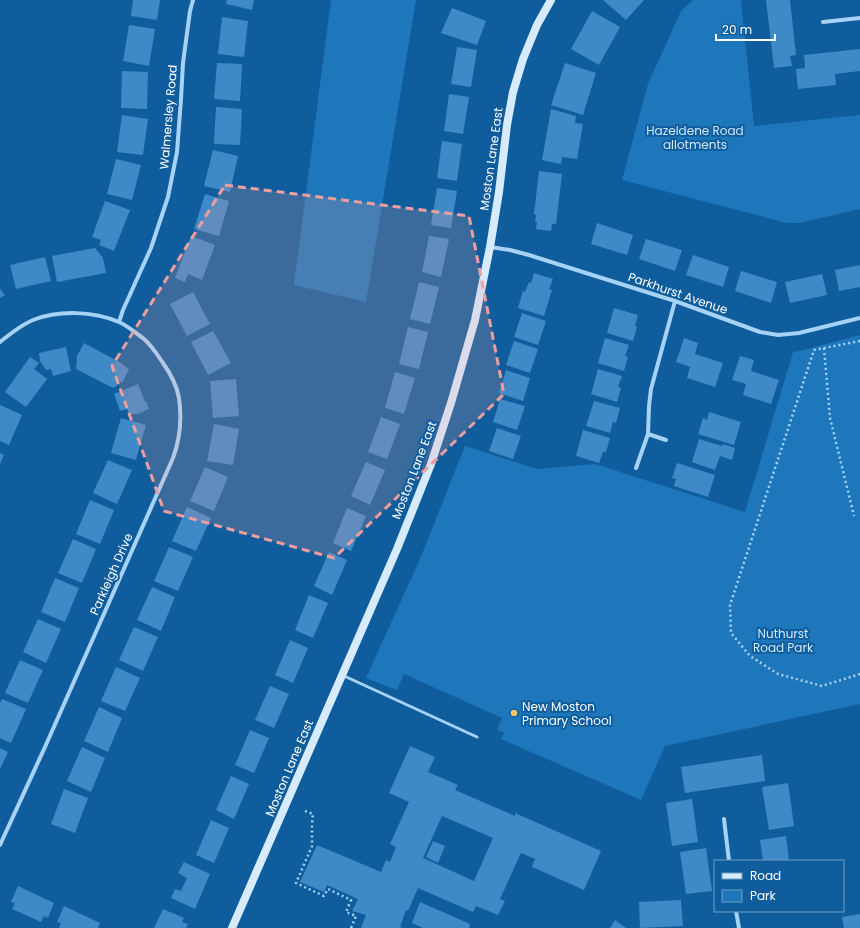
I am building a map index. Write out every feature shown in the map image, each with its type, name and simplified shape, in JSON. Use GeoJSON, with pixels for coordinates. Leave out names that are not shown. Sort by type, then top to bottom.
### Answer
{"type":"FeatureCollection","features":[{"type":"Feature","properties":{"kind":"street","name":"Walmersley Road"},"geometry":{"type":"LineString","coordinates":[[119,322],[151,248],[168,197],[177,152],[183,63],[190,11],[193,0]]}},
{"type":"Feature","properties":{"kind":"street","name":"Moston Lane East"},"geometry":{"type":"LineString","coordinates":[[232,928],[397,549],[431,464],[452,403],[475,320],[490,247],[513,92],[523,59],[537,25],[552,0]]}},
{"type":"Feature","properties":{"kind":"street"},"geometry":{"type":"LineString","coordinates":[[822,22],[860,18]]}},
{"type":"Feature","properties":{"kind":"street","name":"Parkhurst Avenue"},"geometry":{"type":"LineString","coordinates":[[490,247],[510,250],[675,301],[760,332],[778,335],[799,333],[860,318]]}},
{"type":"Feature","properties":{"kind":"street"},"geometry":{"type":"LineString","coordinates":[[636,468],[648,434],[651,389],[675,301]]}},
{"type":"Feature","properties":{"kind":"street","name":"Parkleigh Drive"},"geometry":{"type":"LineString","coordinates":[[0,342],[33,320],[52,315],[74,313],[94,314],[119,322],[133,330],[155,351],[173,381],[179,397],[181,415],[178,444],[173,458],[42,754],[0,845]]}},
{"type":"Feature","properties":{"kind":"street"},"geometry":{"type":"LineString","coordinates":[[648,434],[666,440]]}},
{"type":"Feature","properties":{"kind":"street"},"geometry":{"type":"LineString","coordinates":[[724,819],[729,860]]}},
{"type":"Feature","properties":{"kind":"street"},"geometry":{"type":"LineString","coordinates":[[736,912],[739,928]]}},
{"type":"Feature","properties":{"kind":"lane"},"geometry":{"type":"LineString","coordinates":[[342,675],[477,737]]}},
{"type":"Feature","properties":{"kind":"path"},"geometry":{"type":"LineString","coordinates":[[860,341],[814,350],[730,605],[731,633],[750,656],[778,674],[822,686],[860,674]]}},
{"type":"Feature","properties":{"kind":"path"},"geometry":{"type":"LineString","coordinates":[[824,348],[830,418],[854,516]]}},
{"type":"Feature","properties":{"kind":"path"},"geometry":{"type":"LineString","coordinates":[[306,811],[313,814],[312,846],[296,883],[324,896],[328,889],[352,900],[346,912],[356,916],[351,928]]}},
{"type":"Feature","properties":{"kind":"highlighted area"},"geometry":{"type":"Polygon","coordinates":[[[225,185],[469,216],[504,394],[334,558],[164,511],[112,366],[225,185]]]}},
{"type":"Feature","properties":{"kind":"green space"},"geometry":{"type":"Polygon","coordinates":[[[331,0],[416,0],[366,302],[294,285],[331,0]]]}},
{"type":"Feature","properties":{"kind":"green space","name":"Hazeldene Road allotments"},"geometry":{"type":"Polygon","coordinates":[[[693,0],[741,0],[754,126],[860,115],[860,209],[799,223],[787,223],[622,180],[648,84],[681,11],[693,0]]]}},
{"type":"Feature","properties":{"kind":"green space","name":"Nuthurst Road Park"},"geometry":{"type":"Polygon","coordinates":[[[860,335],[860,704],[665,746],[641,800],[501,739],[504,733],[497,730],[502,718],[404,674],[397,690],[366,678],[420,559],[465,446],[537,469],[595,464],[745,512],[793,352],[860,335]]]}},
{"type":"Feature","properties":{"kind":"building"},"geometry":{"type":"Polygon","coordinates":[[[133,0],[160,0],[157,20],[131,16],[133,0]]]}},
{"type":"Feature","properties":{"kind":"building"},"geometry":{"type":"Polygon","coordinates":[[[227,0],[254,0],[252,10],[226,4],[227,0]]]}},
{"type":"Feature","properties":{"kind":"building"},"geometry":{"type":"Polygon","coordinates":[[[603,0],[644,0],[626,20],[603,0]]]}},
{"type":"Feature","properties":{"kind":"building"},"geometry":{"type":"Polygon","coordinates":[[[766,0],[790,0],[796,55],[790,56],[792,66],[774,68],[766,0]]]}},
{"type":"Feature","properties":{"kind":"building"},"geometry":{"type":"Polygon","coordinates":[[[452,8],[486,21],[477,45],[441,33],[452,8]]]}},
{"type":"Feature","properties":{"kind":"building"},"geometry":{"type":"Polygon","coordinates":[[[592,11],[620,27],[599,65],[571,49],[592,11]]]}},
{"type":"Feature","properties":{"kind":"building"},"geometry":{"type":"Polygon","coordinates":[[[222,17],[248,21],[244,57],[218,54],[222,17]]]}},
{"type":"Feature","properties":{"kind":"building"},"geometry":{"type":"Polygon","coordinates":[[[129,25],[155,29],[149,66],[123,61],[129,25]]]}},
{"type":"Feature","properties":{"kind":"building"},"geometry":{"type":"Polygon","coordinates":[[[457,47],[477,50],[471,87],[451,84],[457,47]]]}},
{"type":"Feature","properties":{"kind":"building"},"geometry":{"type":"Polygon","coordinates":[[[860,49],[860,71],[835,74],[836,85],[798,89],[796,69],[805,68],[804,55],[860,49]]]}},
{"type":"Feature","properties":{"kind":"building"},"geometry":{"type":"Polygon","coordinates":[[[217,63],[242,64],[240,101],[214,99],[217,63]]]}},
{"type":"Feature","properties":{"kind":"building"},"geometry":{"type":"Polygon","coordinates":[[[565,63],[596,73],[583,115],[551,105],[565,63]]]}},
{"type":"Feature","properties":{"kind":"building"},"geometry":{"type":"Polygon","coordinates":[[[122,71],[148,72],[147,109],[121,108],[122,71]]]}},
{"type":"Feature","properties":{"kind":"building"},"geometry":{"type":"Polygon","coordinates":[[[449,94],[469,97],[463,134],[444,131],[449,94]]]}},
{"type":"Feature","properties":{"kind":"building"},"geometry":{"type":"Polygon","coordinates":[[[216,107],[242,109],[240,145],[214,144],[216,107]]]}},
{"type":"Feature","properties":{"kind":"building"},"geometry":{"type":"Polygon","coordinates":[[[551,109],[576,116],[575,123],[583,124],[577,159],[562,157],[561,164],[542,160],[551,109]]]}},
{"type":"Feature","properties":{"kind":"building"},"geometry":{"type":"Polygon","coordinates":[[[122,115],[148,119],[143,155],[117,152],[122,115]]]}},
{"type":"Feature","properties":{"kind":"building"},"geometry":{"type":"Polygon","coordinates":[[[442,141],[462,144],[457,181],[437,178],[442,141]]]}},
{"type":"Feature","properties":{"kind":"building"},"geometry":{"type":"Polygon","coordinates":[[[213,150],[238,156],[230,192],[204,186],[213,150]]]}},
{"type":"Feature","properties":{"kind":"building"},"geometry":{"type":"Polygon","coordinates":[[[116,159],[141,165],[132,200],[107,194],[116,159]]]}},
{"type":"Feature","properties":{"kind":"building"},"geometry":{"type":"Polygon","coordinates":[[[539,171],[562,174],[556,224],[552,224],[551,231],[536,229],[537,222],[535,222],[536,215],[534,214],[539,171]]]}},
{"type":"Feature","properties":{"kind":"building"},"geometry":{"type":"Polygon","coordinates":[[[437,188],[457,191],[451,228],[431,225],[437,188]]]}},
{"type":"Feature","properties":{"kind":"building"},"geometry":{"type":"Polygon","coordinates":[[[205,194],[229,201],[219,236],[194,229],[205,194]]]}},
{"type":"Feature","properties":{"kind":"building"},"geometry":{"type":"Polygon","coordinates":[[[105,201],[130,210],[114,251],[99,245],[101,240],[92,237],[105,201]]]}},
{"type":"Feature","properties":{"kind":"building"},"geometry":{"type":"Polygon","coordinates":[[[597,223],[633,235],[627,255],[591,244],[597,223]]]}},
{"type":"Feature","properties":{"kind":"building"},"geometry":{"type":"Polygon","coordinates":[[[191,236],[215,245],[202,280],[188,274],[185,282],[175,278],[191,236]]]}},
{"type":"Feature","properties":{"kind":"building"},"geometry":{"type":"Polygon","coordinates":[[[429,236],[449,239],[441,277],[422,272],[429,236]]]}},
{"type":"Feature","properties":{"kind":"building"},"geometry":{"type":"Polygon","coordinates":[[[646,239],[682,250],[675,271],[639,259],[646,239]]]}},
{"type":"Feature","properties":{"kind":"building"},"geometry":{"type":"Polygon","coordinates":[[[95,248],[103,258],[106,273],[57,282],[52,256],[95,248]]]}},
{"type":"Feature","properties":{"kind":"building"},"geometry":{"type":"Polygon","coordinates":[[[693,255],[729,267],[723,287],[686,275],[693,255]]]}},
{"type":"Feature","properties":{"kind":"building"},"geometry":{"type":"Polygon","coordinates":[[[45,257],[51,281],[16,289],[10,265],[45,257]]]}},
{"type":"Feature","properties":{"kind":"building"},"geometry":{"type":"Polygon","coordinates":[[[860,265],[860,287],[839,291],[835,270],[860,265]]]}},
{"type":"Feature","properties":{"kind":"building"},"geometry":{"type":"Polygon","coordinates":[[[741,271],[777,282],[771,303],[735,291],[741,271]]]}},
{"type":"Feature","properties":{"kind":"building"},"geometry":{"type":"Polygon","coordinates":[[[534,273],[553,279],[549,289],[552,290],[544,316],[518,308],[523,291],[525,292],[529,282],[531,283],[534,273]]]}},
{"type":"Feature","properties":{"kind":"building"},"geometry":{"type":"Polygon","coordinates":[[[822,274],[827,295],[790,303],[785,282],[822,274]]]}},
{"type":"Feature","properties":{"kind":"building"},"geometry":{"type":"Polygon","coordinates":[[[419,282],[439,287],[430,324],[410,319],[419,282]]]}},
{"type":"Feature","properties":{"kind":"building"},"geometry":{"type":"Polygon","coordinates":[[[0,289],[5,295],[0,298],[0,289]]]}},
{"type":"Feature","properties":{"kind":"building"},"geometry":{"type":"Polygon","coordinates":[[[193,292],[210,324],[187,336],[170,304],[193,292]]]}},
{"type":"Feature","properties":{"kind":"building"},"geometry":{"type":"Polygon","coordinates":[[[614,308],[638,315],[635,326],[637,327],[633,341],[607,333],[614,308]]]}},
{"type":"Feature","properties":{"kind":"building"},"geometry":{"type":"Polygon","coordinates":[[[522,313],[546,321],[538,345],[514,337],[522,313]]]}},
{"type":"Feature","properties":{"kind":"building"},"geometry":{"type":"Polygon","coordinates":[[[408,327],[428,332],[419,369],[399,364],[408,327]]]}},
{"type":"Feature","properties":{"kind":"building"},"geometry":{"type":"Polygon","coordinates":[[[213,331],[231,363],[208,375],[191,342],[213,331]]]}},
{"type":"Feature","properties":{"kind":"building"},"geometry":{"type":"Polygon","coordinates":[[[605,338],[629,345],[625,356],[628,357],[624,371],[598,363],[605,338]]]}},
{"type":"Feature","properties":{"kind":"building"},"geometry":{"type":"Polygon","coordinates":[[[684,338],[698,343],[695,354],[723,363],[715,387],[687,378],[690,367],[676,362],[684,338]]]}},
{"type":"Feature","properties":{"kind":"building"},"geometry":{"type":"Polygon","coordinates":[[[514,341],[538,349],[530,373],[506,365],[514,341]]]}},
{"type":"Feature","properties":{"kind":"building"},"geometry":{"type":"Polygon","coordinates":[[[84,343],[123,364],[129,369],[122,383],[119,381],[117,386],[113,388],[76,369],[77,356],[84,343]]]}},
{"type":"Feature","properties":{"kind":"building"},"geometry":{"type":"Polygon","coordinates":[[[66,347],[71,371],[53,376],[51,369],[46,370],[40,361],[39,353],[66,347]]]}},
{"type":"Feature","properties":{"kind":"building"},"geometry":{"type":"Polygon","coordinates":[[[740,356],[754,360],[751,371],[779,380],[771,404],[743,395],[746,384],[732,380],[740,356]]]}},
{"type":"Feature","properties":{"kind":"building"},"geometry":{"type":"Polygon","coordinates":[[[30,357],[39,363],[34,369],[47,379],[26,407],[5,392],[30,357]]]}},
{"type":"Feature","properties":{"kind":"building"},"geometry":{"type":"Polygon","coordinates":[[[598,369],[622,376],[618,387],[621,388],[617,402],[591,394],[598,369]]]}},
{"type":"Feature","properties":{"kind":"building"},"geometry":{"type":"Polygon","coordinates":[[[506,370],[530,378],[523,401],[499,393],[506,370]]]}},
{"type":"Feature","properties":{"kind":"building"},"geometry":{"type":"Polygon","coordinates":[[[395,372],[415,378],[404,414],[385,408],[395,372]]]}},
{"type":"Feature","properties":{"kind":"building"},"geometry":{"type":"Polygon","coordinates":[[[236,379],[239,416],[213,418],[210,381],[236,379]]]}},
{"type":"Feature","properties":{"kind":"building"},"geometry":{"type":"Polygon","coordinates":[[[138,384],[149,409],[138,414],[129,414],[127,409],[120,411],[114,394],[138,384]]]}},
{"type":"Feature","properties":{"kind":"building"},"geometry":{"type":"Polygon","coordinates":[[[500,399],[525,406],[517,430],[493,422],[500,399]]]}},
{"type":"Feature","properties":{"kind":"building"},"geometry":{"type":"Polygon","coordinates":[[[594,401],[620,408],[616,423],[613,422],[610,433],[586,426],[594,401]]]}},
{"type":"Feature","properties":{"kind":"building"},"geometry":{"type":"Polygon","coordinates":[[[0,405],[22,415],[9,445],[0,441],[0,405]]]}},
{"type":"Feature","properties":{"kind":"building"},"geometry":{"type":"Polygon","coordinates":[[[709,412],[741,422],[734,445],[698,434],[703,418],[707,420],[709,412]]]}},
{"type":"Feature","properties":{"kind":"building"},"geometry":{"type":"Polygon","coordinates":[[[381,417],[400,424],[387,459],[368,452],[381,417]]]}},
{"type":"Feature","properties":{"kind":"building"},"geometry":{"type":"Polygon","coordinates":[[[121,418],[146,425],[136,460],[111,453],[121,418]]]}},
{"type":"Feature","properties":{"kind":"building"},"geometry":{"type":"Polygon","coordinates":[[[214,424],[239,429],[233,465],[207,461],[214,424]]]}},
{"type":"Feature","properties":{"kind":"building"},"geometry":{"type":"Polygon","coordinates":[[[497,428],[521,436],[513,459],[489,451],[497,428]]]}},
{"type":"Feature","properties":{"kind":"building"},"geometry":{"type":"Polygon","coordinates":[[[583,430],[610,438],[606,452],[603,452],[599,463],[576,456],[583,430]]]}},
{"type":"Feature","properties":{"kind":"building"},"geometry":{"type":"Polygon","coordinates":[[[699,439],[722,446],[723,444],[735,448],[732,460],[720,456],[715,470],[692,462],[699,439]]]}},
{"type":"Feature","properties":{"kind":"building"},"geometry":{"type":"Polygon","coordinates":[[[0,453],[4,455],[0,464],[0,453]]]}},
{"type":"Feature","properties":{"kind":"building"},"geometry":{"type":"Polygon","coordinates":[[[108,460],[132,470],[117,504],[93,493],[108,460]]]}},
{"type":"Feature","properties":{"kind":"building"},"geometry":{"type":"Polygon","coordinates":[[[366,462],[385,470],[370,505],[351,496],[366,462]]]}},
{"type":"Feature","properties":{"kind":"building"},"geometry":{"type":"Polygon","coordinates":[[[677,463],[715,475],[708,497],[674,486],[676,479],[672,478],[677,463]]]}},
{"type":"Feature","properties":{"kind":"building"},"geometry":{"type":"Polygon","coordinates":[[[205,467],[228,477],[214,511],[190,501],[205,467]]]}},
{"type":"Feature","properties":{"kind":"building"},"geometry":{"type":"Polygon","coordinates":[[[90,500],[114,510],[100,544],[76,534],[90,500]]]}},
{"type":"Feature","properties":{"kind":"building"},"geometry":{"type":"Polygon","coordinates":[[[187,507],[211,518],[196,551],[172,541],[187,507]]]}},
{"type":"Feature","properties":{"kind":"building"},"geometry":{"type":"Polygon","coordinates":[[[347,508],[366,516],[351,551],[333,543],[347,508]]]}},
{"type":"Feature","properties":{"kind":"building"},"geometry":{"type":"Polygon","coordinates":[[[73,539],[96,549],[82,583],[58,573],[73,539]]]}},
{"type":"Feature","properties":{"kind":"building"},"geometry":{"type":"Polygon","coordinates":[[[169,547],[193,557],[178,591],[154,581],[169,547]]]}},
{"type":"Feature","properties":{"kind":"building"},"geometry":{"type":"Polygon","coordinates":[[[329,552],[347,560],[332,595],[314,586],[329,552]]]}},
{"type":"Feature","properties":{"kind":"building"},"geometry":{"type":"Polygon","coordinates":[[[55,578],[79,588],[65,622],[41,612],[55,578]]]}},
{"type":"Feature","properties":{"kind":"building"},"geometry":{"type":"Polygon","coordinates":[[[152,587],[175,597],[161,631],[137,620],[152,587]]]}},
{"type":"Feature","properties":{"kind":"building"},"geometry":{"type":"Polygon","coordinates":[[[309,595],[328,603],[313,638],[295,630],[309,595]]]}},
{"type":"Feature","properties":{"kind":"building"},"geometry":{"type":"Polygon","coordinates":[[[38,619],[61,629],[46,663],[23,652],[38,619]]]}},
{"type":"Feature","properties":{"kind":"building"},"geometry":{"type":"Polygon","coordinates":[[[134,627],[158,637],[143,671],[119,660],[134,627]]]}},
{"type":"Feature","properties":{"kind":"building"},"geometry":{"type":"Polygon","coordinates":[[[290,640],[308,648],[293,683],[275,675],[290,640]]]}},
{"type":"Feature","properties":{"kind":"building"},"geometry":{"type":"Polygon","coordinates":[[[20,660],[43,670],[28,703],[5,693],[20,660]]]}},
{"type":"Feature","properties":{"kind":"building"},"geometry":{"type":"Polygon","coordinates":[[[116,667],[140,678],[125,711],[101,701],[116,667]]]}},
{"type":"Feature","properties":{"kind":"building"},"geometry":{"type":"Polygon","coordinates":[[[270,686],[289,694],[274,728],[255,720],[270,686]]]}},
{"type":"Feature","properties":{"kind":"building"},"geometry":{"type":"Polygon","coordinates":[[[2,699],[26,709],[11,743],[0,738],[0,703],[2,699]]]}},
{"type":"Feature","properties":{"kind":"building"},"geometry":{"type":"Polygon","coordinates":[[[99,707],[122,718],[108,752],[84,741],[99,707]]]}},
{"type":"Feature","properties":{"kind":"building"},"geometry":{"type":"Polygon","coordinates":[[[250,730],[269,738],[254,773],[235,765],[250,730]]]}},
{"type":"Feature","properties":{"kind":"building"},"geometry":{"type":"Polygon","coordinates":[[[410,746],[435,757],[428,772],[458,785],[455,790],[515,816],[515,813],[601,851],[584,890],[532,867],[535,859],[521,853],[500,899],[505,901],[498,915],[476,906],[473,912],[418,888],[408,911],[406,910],[400,927],[403,928],[361,928],[366,915],[352,911],[358,899],[327,885],[324,892],[300,882],[317,845],[381,872],[386,860],[390,862],[396,847],[390,844],[409,802],[389,793],[410,746]],[[442,816],[423,858],[474,881],[493,838],[442,816]]]}},
{"type":"Feature","properties":{"kind":"building"},"geometry":{"type":"Polygon","coordinates":[[[82,747],[105,758],[91,792],[67,781],[82,747]]]}},
{"type":"Feature","properties":{"kind":"building"},"geometry":{"type":"Polygon","coordinates":[[[0,748],[8,752],[0,769],[0,748]]]}},
{"type":"Feature","properties":{"kind":"building"},"geometry":{"type":"Polygon","coordinates":[[[762,755],[765,781],[685,793],[681,767],[762,755]]]}},
{"type":"Feature","properties":{"kind":"building"},"geometry":{"type":"Polygon","coordinates":[[[231,776],[249,784],[234,819],[216,810],[231,776]]]}},
{"type":"Feature","properties":{"kind":"building"},"geometry":{"type":"Polygon","coordinates":[[[788,783],[794,826],[769,830],[762,787],[788,783]]]}},
{"type":"Feature","properties":{"kind":"building"},"geometry":{"type":"Polygon","coordinates":[[[64,789],[88,798],[75,833],[51,824],[64,789]]]}},
{"type":"Feature","properties":{"kind":"building"},"geometry":{"type":"Polygon","coordinates":[[[692,799],[698,842],[672,846],[666,803],[692,799]]]}},
{"type":"Feature","properties":{"kind":"building"},"geometry":{"type":"Polygon","coordinates":[[[211,820],[229,828],[214,863],[196,855],[211,820]]]}},
{"type":"Feature","properties":{"kind":"building"},"geometry":{"type":"Polygon","coordinates":[[[786,836],[789,860],[763,860],[760,840],[786,836]]]}},
{"type":"Feature","properties":{"kind":"building"},"geometry":{"type":"Polygon","coordinates":[[[433,841],[445,846],[438,863],[426,857],[433,841]]]}},
{"type":"Feature","properties":{"kind":"building"},"geometry":{"type":"Polygon","coordinates":[[[706,848],[712,891],[686,894],[680,852],[706,848]]]}},
{"type":"Feature","properties":{"kind":"building"},"geometry":{"type":"Polygon","coordinates":[[[184,862],[210,874],[195,909],[171,898],[175,889],[181,891],[187,878],[178,873],[184,862]]]}},
{"type":"Feature","properties":{"kind":"building"},"geometry":{"type":"Polygon","coordinates":[[[18,886],[54,903],[48,918],[44,916],[41,922],[12,909],[15,903],[11,902],[18,886]]]}},
{"type":"Feature","properties":{"kind":"building"},"geometry":{"type":"Polygon","coordinates":[[[681,900],[683,926],[640,928],[639,902],[681,900]]]}},
{"type":"Feature","properties":{"kind":"building"},"geometry":{"type":"Polygon","coordinates":[[[420,902],[470,924],[469,928],[423,928],[412,923],[420,902]]]}},
{"type":"Feature","properties":{"kind":"building"},"geometry":{"type":"Polygon","coordinates":[[[64,906],[100,923],[98,928],[59,928],[61,923],[57,922],[64,906]]]}},
{"type":"Feature","properties":{"kind":"building"},"geometry":{"type":"Polygon","coordinates":[[[163,909],[184,918],[182,922],[188,924],[186,928],[154,928],[163,909]]]}},
{"type":"Feature","properties":{"kind":"building"},"geometry":{"type":"Polygon","coordinates":[[[860,914],[860,928],[844,928],[842,917],[860,914]]]}},
{"type":"Feature","properties":{"kind":"building"},"geometry":{"type":"Polygon","coordinates":[[[615,920],[626,928],[610,928],[615,920]]]}},
{"type":"Feature","properties":{"kind":"place","name":"New Moston Primary School"},"geometry":{"type":"Point","coordinates":[514,713]}}]}
